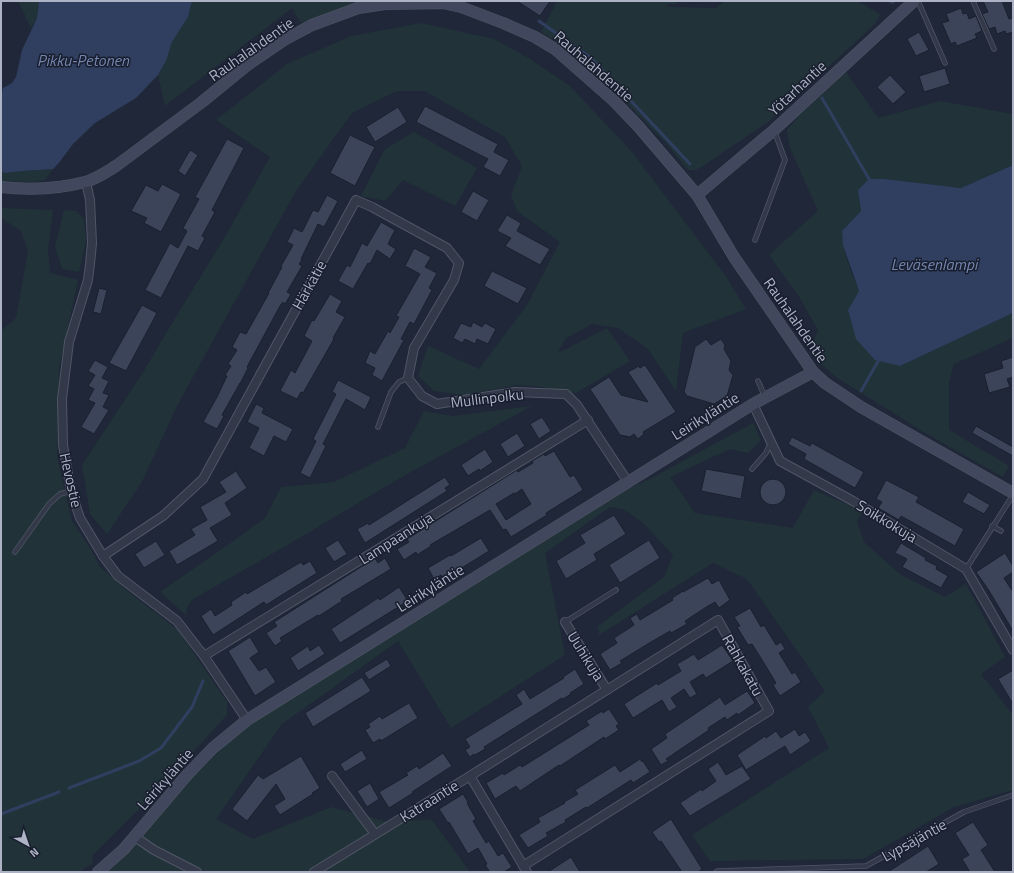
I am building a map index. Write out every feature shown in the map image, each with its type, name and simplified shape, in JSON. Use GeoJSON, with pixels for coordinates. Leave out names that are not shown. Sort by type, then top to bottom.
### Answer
{"type":"FeatureCollection","features":[{"type":"Feature","properties":{"kind":"main road","name":"Yötarhantie"},"geometry":{"type":"LineString","coordinates":[[697,195],[774,130],[914,1]]}},
{"type":"Feature","properties":{"kind":"main road","name":"Rauhalahdentie"},"geometry":{"type":"LineString","coordinates":[[1,187],[52,188],[86,182],[116,166],[202,102],[246,66],[284,40],[312,25],[358,8],[386,4],[443,2],[461,7],[535,37],[555,49],[614,101],[638,126],[697,195],[734,257],[813,372],[825,383],[861,407],[1013,493]]}},
{"type":"Feature","properties":{"kind":"main road","name":"Leirikyläntie"},"geometry":{"type":"LineString","coordinates":[[98,872],[124,849],[186,776],[213,748],[247,720],[753,404],[813,372]]}},
{"type":"Feature","properties":{"kind":"street","name":"Hevostie"},"geometry":{"type":"LineString","coordinates":[[86,182],[90,200],[92,243],[90,264],[88,280],[69,342],[62,399],[63,445],[71,491],[80,518],[103,556],[118,576],[177,621],[204,656],[247,720]]}},
{"type":"Feature","properties":{"kind":"street","name":"Härkätie"},"geometry":{"type":"LineString","coordinates":[[103,556],[163,516],[203,479],[356,200],[372,207],[447,248],[459,263],[454,280],[414,348],[408,378]]}},
{"type":"Feature","properties":{"kind":"street","name":"Mullinpolku"},"geometry":{"type":"LineString","coordinates":[[408,378],[422,396],[436,404],[515,392],[566,394],[577,405],[588,420],[628,482]]}},
{"type":"Feature","properties":{"kind":"street","name":"Soikkokuja"},"geometry":{"type":"LineString","coordinates":[[753,404],[780,461],[853,501],[966,569],[1013,650]]}},
{"type":"Feature","properties":{"kind":"street","name":"Lampaankuja"},"geometry":{"type":"LineString","coordinates":[[204,656],[588,420]]}},
{"type":"Feature","properties":{"kind":"street","name":"Rahkakatu"},"geometry":{"type":"LineString","coordinates":[[470,776],[718,620],[769,711],[525,869]]}},
{"type":"Feature","properties":{"kind":"street","name":"Uuhikuja"},"geometry":{"type":"LineString","coordinates":[[565,622],[607,690]]}},
{"type":"Feature","properties":{"kind":"street"},"geometry":{"type":"LineString","coordinates":[[332,776],[375,834]]}},
{"type":"Feature","properties":{"kind":"street","name":"Katraantie"},"geometry":{"type":"LineString","coordinates":[[314,872],[470,776],[525,869]]}},
{"type":"Feature","properties":{"kind":"street"},"geometry":{"type":"LineString","coordinates":[[135,837],[154,850],[197,872]]}},
{"type":"Feature","properties":{"kind":"lane"},"geometry":{"type":"LineString","coordinates":[[918,1],[945,63]]}},
{"type":"Feature","properties":{"kind":"lane"},"geometry":{"type":"LineString","coordinates":[[973,1],[994,49]]}},
{"type":"Feature","properties":{"kind":"lane"},"geometry":{"type":"LineString","coordinates":[[754,240],[785,160],[774,130]]}},
{"type":"Feature","properties":{"kind":"lane"},"geometry":{"type":"LineString","coordinates":[[378,427],[392,392],[399,382],[408,378]]}},
{"type":"Feature","properties":{"kind":"lane"},"geometry":{"type":"LineString","coordinates":[[758,381],[765,397]]}},
{"type":"Feature","properties":{"kind":"lane"},"geometry":{"type":"LineString","coordinates":[[752,469],[766,453],[771,442]]}},
{"type":"Feature","properties":{"kind":"lane"},"geometry":{"type":"LineString","coordinates":[[14,552],[49,504],[60,494],[71,491]]}},
{"type":"Feature","properties":{"kind":"lane"},"geometry":{"type":"LineString","coordinates":[[966,569],[1013,493]]}},
{"type":"Feature","properties":{"kind":"lane"},"geometry":{"type":"LineString","coordinates":[[992,526],[1001,531]]}},
{"type":"Feature","properties":{"kind":"lane"},"geometry":{"type":"LineString","coordinates":[[565,622],[616,590]]}},
{"type":"Feature","properties":{"kind":"lane","name":"Lypsäjäntie"},"geometry":{"type":"LineString","coordinates":[[716,872],[866,866],[964,812],[1013,795]]}},
{"type":"Feature","properties":{"kind":"shaded area"},"geometry":{"type":"Polygon","coordinates":[[[18,1],[39,1],[37,18],[31,28],[18,1]]]}},
{"type":"Feature","properties":{"kind":"shaded area"},"geometry":{"type":"Polygon","coordinates":[[[192,1],[389,1],[301,23],[292,8],[165,106],[158,75],[166,61],[172,42],[188,17],[192,1]]]}},
{"type":"Feature","properties":{"kind":"shaded area"},"geometry":{"type":"Polygon","coordinates":[[[557,1],[675,1],[676,4],[667,4],[669,7],[716,8],[725,1],[857,1],[880,14],[875,24],[768,122],[703,166],[696,170],[688,170],[667,144],[584,60],[541,32],[557,1]]]}},
{"type":"Feature","properties":{"kind":"shaded area"},"geometry":{"type":"Polygon","coordinates":[[[421,23],[494,39],[530,59],[570,86],[632,152],[725,275],[746,309],[683,333],[676,391],[648,349],[618,328],[592,324],[565,339],[558,353],[607,328],[630,361],[576,393],[542,387],[518,385],[463,395],[434,391],[418,376],[428,346],[479,369],[527,305],[560,242],[517,211],[511,195],[522,166],[505,137],[425,91],[397,91],[352,113],[296,191],[178,404],[142,482],[107,534],[90,514],[82,465],[142,374],[226,235],[270,157],[216,120],[287,64],[351,36],[421,23]]]}},
{"type":"Feature","properties":{"kind":"shaded area"},"geometry":{"type":"Polygon","coordinates":[[[846,72],[878,118],[940,101],[1013,114],[1013,165],[961,188],[885,179],[858,190],[861,211],[842,231],[844,248],[856,283],[873,318],[900,366],[1013,313],[1013,338],[954,364],[949,382],[949,430],[1009,466],[1003,477],[927,434],[836,377],[809,353],[818,330],[798,295],[769,255],[818,211],[790,148],[787,130],[800,115],[846,72]]]}},
{"type":"Feature","properties":{"kind":"shaded area"},"geometry":{"type":"Polygon","coordinates":[[[414,132],[477,168],[455,206],[403,180],[385,201],[361,196],[385,149],[414,132]]]}},
{"type":"Feature","properties":{"kind":"shaded area"},"geometry":{"type":"Polygon","coordinates":[[[53,169],[45,180],[33,182],[1,181],[1,171],[5,173],[53,169]]]}},
{"type":"Feature","properties":{"kind":"shaded area"},"geometry":{"type":"Polygon","coordinates":[[[1,208],[53,210],[48,250],[50,273],[78,280],[59,368],[57,458],[72,521],[92,551],[99,566],[127,591],[178,630],[227,702],[227,715],[160,788],[92,856],[93,863],[79,872],[1,872],[1,331],[16,318],[28,251],[21,231],[1,218],[1,208]]]}},
{"type":"Feature","properties":{"kind":"shaded area"},"geometry":{"type":"Polygon","coordinates":[[[64,210],[76,211],[84,219],[86,241],[79,272],[62,269],[55,247],[64,210]]]}},
{"type":"Feature","properties":{"kind":"shaded area"},"geometry":{"type":"Polygon","coordinates":[[[532,406],[400,478],[193,599],[187,607],[186,615],[160,592],[265,518],[281,487],[334,482],[405,448],[424,411],[453,416],[532,406]]]}},
{"type":"Feature","properties":{"kind":"shaded area"},"geometry":{"type":"Polygon","coordinates":[[[753,423],[761,440],[748,453],[730,449],[670,477],[695,513],[793,528],[814,490],[862,511],[857,521],[864,542],[901,575],[945,597],[966,584],[1005,657],[981,674],[1013,715],[1013,790],[954,807],[863,859],[710,861],[692,835],[829,748],[808,707],[825,691],[747,579],[713,563],[599,635],[598,626],[664,577],[673,555],[642,522],[625,510],[610,507],[545,553],[565,655],[451,728],[398,641],[282,724],[216,819],[253,839],[331,807],[385,821],[432,820],[470,872],[98,872],[248,723],[580,517],[628,489],[648,480],[753,423]]]}},
{"type":"Feature","properties":{"kind":"water","name":"Pikku-Petonen"},"geometry":{"type":"Polygon","coordinates":[[[39,1],[192,1],[188,17],[172,42],[166,61],[158,75],[136,98],[95,123],[73,144],[53,169],[5,173],[1,171],[1,98],[3,88],[12,83],[16,77],[22,50],[37,18],[39,1]]]}},
{"type":"Feature","properties":{"kind":"water","name":"Leväsenlampi"},"geometry":{"type":"Polygon","coordinates":[[[1013,165],[1013,313],[900,366],[875,360],[856,339],[848,310],[859,291],[843,245],[842,231],[861,211],[858,190],[869,179],[885,179],[961,188],[1013,165]]]}},
{"type":"Feature","properties":{"kind":"building"},"geometry":{"type":"Polygon","coordinates":[[[517,1],[550,1],[540,16],[517,1]]]}},
{"type":"Feature","properties":{"kind":"building"},"geometry":{"type":"Polygon","coordinates":[[[983,1],[1002,1],[1009,19],[1013,18],[1013,32],[1006,34],[1005,31],[997,34],[995,27],[989,29],[982,14],[988,12],[983,1]]]}},
{"type":"Feature","properties":{"kind":"building"},"geometry":{"type":"Polygon","coordinates":[[[961,8],[963,14],[967,13],[969,19],[976,16],[982,31],[975,34],[977,38],[957,46],[955,42],[951,44],[942,23],[949,21],[946,14],[961,8]]]}},
{"type":"Feature","properties":{"kind":"building"},"geometry":{"type":"Polygon","coordinates":[[[919,32],[929,50],[916,56],[907,39],[919,32]]]}},
{"type":"Feature","properties":{"kind":"building"},"geometry":{"type":"Polygon","coordinates":[[[945,68],[950,84],[924,92],[919,76],[945,68]]]}},
{"type":"Feature","properties":{"kind":"building"},"geometry":{"type":"Polygon","coordinates":[[[890,75],[906,92],[893,104],[877,87],[890,75]]]}},
{"type":"Feature","properties":{"kind":"building"},"geometry":{"type":"Polygon","coordinates":[[[425,106],[498,144],[494,152],[509,160],[500,176],[483,167],[488,159],[416,122],[425,106]]]}},
{"type":"Feature","properties":{"kind":"building"},"geometry":{"type":"Polygon","coordinates":[[[398,107],[407,122],[375,142],[366,127],[398,107]]]}},
{"type":"Feature","properties":{"kind":"building"},"geometry":{"type":"Polygon","coordinates":[[[350,135],[375,147],[355,186],[330,173],[350,135]]]}},
{"type":"Feature","properties":{"kind":"building"},"geometry":{"type":"Polygon","coordinates":[[[227,139],[244,148],[212,210],[215,212],[202,236],[205,238],[198,251],[188,246],[161,298],[145,290],[170,243],[178,248],[187,231],[183,228],[199,199],[195,197],[227,139]]]}},
{"type":"Feature","properties":{"kind":"building"},"geometry":{"type":"Polygon","coordinates":[[[190,150],[198,155],[185,176],[178,171],[190,150]]]}},
{"type":"Feature","properties":{"kind":"building"},"geometry":{"type":"Polygon","coordinates":[[[162,184],[181,194],[161,232],[144,223],[147,218],[131,211],[146,185],[158,191],[162,184]]]}},
{"type":"Feature","properties":{"kind":"building"},"geometry":{"type":"Polygon","coordinates":[[[473,191],[489,200],[477,221],[461,212],[473,191]]]}},
{"type":"Feature","properties":{"kind":"building"},"geometry":{"type":"Polygon","coordinates":[[[327,195],[338,201],[324,227],[318,224],[299,264],[302,266],[287,292],[291,294],[285,304],[283,302],[280,306],[247,367],[248,368],[240,384],[222,415],[224,416],[217,429],[203,422],[227,376],[225,375],[231,366],[228,364],[237,350],[232,347],[240,332],[246,334],[293,245],[287,242],[294,228],[302,232],[313,210],[318,212],[327,195]]]}},
{"type":"Feature","properties":{"kind":"building"},"geometry":{"type":"Polygon","coordinates":[[[507,215],[521,223],[517,231],[550,249],[540,265],[505,246],[511,238],[497,231],[507,215]]]}},
{"type":"Feature","properties":{"kind":"building"},"geometry":{"type":"Polygon","coordinates":[[[381,222],[395,230],[388,244],[396,249],[390,259],[377,250],[370,264],[368,263],[353,289],[338,281],[347,265],[350,267],[362,243],[367,246],[381,222]]]}},
{"type":"Feature","properties":{"kind":"building"},"geometry":{"type":"Polygon","coordinates":[[[414,248],[431,257],[425,267],[437,273],[429,288],[432,290],[414,324],[410,322],[401,339],[404,340],[382,381],[372,375],[375,368],[365,363],[370,351],[375,354],[388,331],[390,333],[399,317],[396,316],[420,274],[405,266],[414,248]]]}},
{"type":"Feature","properties":{"kind":"building"},"geometry":{"type":"Polygon","coordinates":[[[492,271],[527,288],[518,304],[484,286],[492,271]]]}},
{"type":"Feature","properties":{"kind":"building"},"geometry":{"type":"Polygon","coordinates":[[[99,288],[107,290],[101,314],[93,312],[99,288]]]}},
{"type":"Feature","properties":{"kind":"building"},"geometry":{"type":"Polygon","coordinates":[[[330,294],[342,301],[336,312],[345,317],[303,393],[301,392],[297,399],[280,391],[291,370],[295,373],[312,341],[304,336],[312,320],[314,321],[330,294]]]}},
{"type":"Feature","properties":{"kind":"building"},"geometry":{"type":"Polygon","coordinates":[[[142,305],[157,313],[126,371],[109,363],[142,305]]]}},
{"type":"Feature","properties":{"kind":"building"},"geometry":{"type":"Polygon","coordinates":[[[473,322],[482,327],[485,323],[496,329],[488,344],[477,339],[475,344],[465,339],[462,343],[453,338],[461,323],[471,327],[473,322]]]}},
{"type":"Feature","properties":{"kind":"building"},"geometry":{"type":"Polygon","coordinates":[[[706,339],[711,345],[721,339],[725,345],[724,349],[731,361],[729,370],[733,375],[727,396],[714,404],[687,396],[684,392],[695,347],[706,339]]]}},
{"type":"Feature","properties":{"kind":"building"},"geometry":{"type":"Polygon","coordinates":[[[1013,357],[1013,377],[1007,379],[1010,387],[989,393],[984,374],[1003,368],[1001,361],[1013,357]]]}},
{"type":"Feature","properties":{"kind":"building"},"geometry":{"type":"Polygon","coordinates":[[[95,360],[108,367],[102,378],[109,381],[103,393],[109,395],[103,407],[109,410],[94,434],[81,427],[95,403],[88,400],[94,389],[88,386],[95,375],[88,371],[95,360]]]}},
{"type":"Feature","properties":{"kind":"building"},"geometry":{"type":"Polygon","coordinates":[[[645,365],[676,412],[643,432],[644,434],[638,439],[634,434],[630,437],[620,435],[590,389],[609,377],[621,395],[648,402],[628,372],[639,366],[640,368],[645,365]]]}},
{"type":"Feature","properties":{"kind":"building"},"geometry":{"type":"Polygon","coordinates":[[[338,380],[371,397],[365,410],[346,399],[323,444],[326,446],[310,478],[300,473],[316,441],[313,439],[336,394],[332,392],[338,380]]]}},
{"type":"Feature","properties":{"kind":"building"},"geometry":{"type":"Polygon","coordinates":[[[256,404],[264,408],[262,413],[293,429],[286,442],[274,436],[264,456],[249,448],[259,428],[247,422],[256,404]]]}},
{"type":"Feature","properties":{"kind":"building"},"geometry":{"type":"Polygon","coordinates":[[[542,417],[551,431],[539,439],[530,424],[542,417]]]}},
{"type":"Feature","properties":{"kind":"building"},"geometry":{"type":"Polygon","coordinates":[[[976,426],[1013,447],[1013,456],[972,433],[976,426]]]}},
{"type":"Feature","properties":{"kind":"building"},"geometry":{"type":"Polygon","coordinates":[[[517,433],[525,446],[508,457],[500,444],[517,433]]]}},
{"type":"Feature","properties":{"kind":"building"},"geometry":{"type":"Polygon","coordinates":[[[792,437],[810,446],[812,443],[864,472],[855,488],[804,459],[806,454],[788,444],[792,437]]]}},
{"type":"Feature","properties":{"kind":"building"},"geometry":{"type":"Polygon","coordinates":[[[485,449],[493,462],[480,471],[479,469],[468,476],[461,465],[485,449]]]}},
{"type":"Feature","properties":{"kind":"building"},"geometry":{"type":"Polygon","coordinates":[[[554,451],[570,477],[574,475],[583,490],[546,513],[547,515],[511,537],[506,529],[503,530],[490,510],[430,545],[431,546],[417,555],[416,552],[404,560],[397,549],[409,542],[407,539],[517,470],[518,472],[544,454],[545,456],[554,451]],[[522,489],[496,504],[506,520],[531,504],[522,489]]]}},
{"type":"Feature","properties":{"kind":"building"},"geometry":{"type":"Polygon","coordinates":[[[706,469],[745,476],[741,499],[701,491],[706,469]]]}},
{"type":"Feature","properties":{"kind":"building"},"geometry":{"type":"Polygon","coordinates":[[[236,471],[247,488],[225,503],[232,515],[210,528],[218,541],[177,565],[169,551],[195,535],[191,529],[207,520],[200,507],[226,492],[219,482],[236,471]]]}},
{"type":"Feature","properties":{"kind":"building"},"geometry":{"type":"Polygon","coordinates":[[[445,477],[450,485],[445,488],[447,491],[365,543],[357,529],[368,523],[369,525],[445,477]]]}},
{"type":"Feature","properties":{"kind":"building"},"geometry":{"type":"Polygon","coordinates":[[[773,479],[782,483],[786,492],[782,501],[773,505],[764,501],[760,492],[764,483],[773,479]]]}},
{"type":"Feature","properties":{"kind":"building"},"geometry":{"type":"Polygon","coordinates":[[[886,480],[919,497],[916,502],[964,529],[955,546],[901,516],[899,520],[878,508],[882,502],[876,499],[886,480]]]}},
{"type":"Feature","properties":{"kind":"building"},"geometry":{"type":"Polygon","coordinates":[[[968,492],[990,505],[984,514],[962,502],[968,492]]]}},
{"type":"Feature","properties":{"kind":"building"},"geometry":{"type":"Polygon","coordinates":[[[614,515],[626,534],[594,554],[597,560],[566,579],[556,561],[585,543],[580,535],[614,515]]]}},
{"type":"Feature","properties":{"kind":"building"},"geometry":{"type":"Polygon","coordinates":[[[481,538],[489,551],[444,579],[441,575],[434,579],[428,568],[481,538]]]}},
{"type":"Feature","properties":{"kind":"building"},"geometry":{"type":"Polygon","coordinates":[[[338,540],[347,554],[334,562],[325,548],[338,540]]]}},
{"type":"Feature","properties":{"kind":"building"},"geometry":{"type":"Polygon","coordinates":[[[649,540],[660,558],[620,583],[609,565],[649,540]]]}},
{"type":"Feature","properties":{"kind":"building"},"geometry":{"type":"Polygon","coordinates":[[[156,541],[165,555],[144,568],[135,554],[156,541]]]}},
{"type":"Feature","properties":{"kind":"building"},"geometry":{"type":"Polygon","coordinates":[[[901,543],[926,558],[925,560],[937,566],[936,569],[948,576],[941,588],[902,567],[907,559],[895,553],[901,543]]]}},
{"type":"Feature","properties":{"kind":"building"},"geometry":{"type":"Polygon","coordinates":[[[1005,553],[1013,566],[1013,572],[1004,578],[1013,592],[1013,631],[976,572],[1005,553]]]}},
{"type":"Feature","properties":{"kind":"building"},"geometry":{"type":"Polygon","coordinates":[[[375,558],[378,563],[385,558],[391,569],[341,599],[342,601],[319,616],[318,615],[280,638],[282,641],[275,646],[266,633],[277,626],[274,622],[375,558]]]}},
{"type":"Feature","properties":{"kind":"building"},"geometry":{"type":"Polygon","coordinates":[[[310,561],[317,573],[266,605],[264,602],[213,635],[201,616],[211,609],[215,616],[232,605],[231,602],[246,592],[247,594],[301,562],[303,565],[310,561]]]}},
{"type":"Feature","properties":{"kind":"building"},"geometry":{"type":"Polygon","coordinates":[[[708,578],[712,584],[719,580],[730,600],[719,608],[715,602],[708,606],[685,621],[687,624],[671,633],[670,631],[646,645],[620,661],[622,663],[610,670],[600,654],[617,643],[614,638],[634,625],[630,618],[637,614],[640,620],[673,600],[672,598],[683,591],[708,578]]]}},
{"type":"Feature","properties":{"kind":"building"},"geometry":{"type":"Polygon","coordinates":[[[399,587],[408,601],[340,643],[331,629],[378,598],[380,600],[399,587]]]}},
{"type":"Feature","properties":{"kind":"building"},"geometry":{"type":"Polygon","coordinates":[[[750,608],[761,627],[764,625],[776,645],[781,642],[785,649],[779,653],[792,674],[795,672],[801,682],[780,696],[773,685],[776,683],[759,655],[752,644],[748,645],[737,627],[740,626],[734,617],[750,608]]]}},
{"type":"Feature","properties":{"kind":"building"},"geometry":{"type":"Polygon","coordinates":[[[250,637],[259,652],[250,658],[259,671],[266,667],[276,682],[255,696],[228,651],[250,637]]]}},
{"type":"Feature","properties":{"kind":"building"},"geometry":{"type":"Polygon","coordinates":[[[319,645],[325,654],[298,671],[290,658],[308,646],[310,651],[319,645]]]}},
{"type":"Feature","properties":{"kind":"building"},"geometry":{"type":"Polygon","coordinates":[[[722,645],[733,661],[706,678],[703,674],[690,682],[697,694],[690,698],[684,689],[671,698],[677,707],[669,712],[662,700],[633,718],[624,704],[657,683],[658,685],[681,671],[677,664],[694,654],[698,660],[722,645]]]}},
{"type":"Feature","properties":{"kind":"building"},"geometry":{"type":"Polygon","coordinates":[[[387,659],[391,666],[369,680],[364,673],[387,659]]]}},
{"type":"Feature","properties":{"kind":"building"},"geometry":{"type":"Polygon","coordinates":[[[575,669],[584,684],[570,693],[571,694],[563,699],[562,698],[484,747],[485,749],[470,757],[465,750],[470,747],[465,739],[522,704],[516,695],[524,689],[530,699],[564,678],[563,677],[575,669]]]}},
{"type":"Feature","properties":{"kind":"building"},"geometry":{"type":"Polygon","coordinates":[[[1013,670],[1013,704],[998,679],[1013,670]]]}},
{"type":"Feature","properties":{"kind":"building"},"geometry":{"type":"Polygon","coordinates":[[[362,677],[371,691],[313,727],[305,713],[362,677]]]}},
{"type":"Feature","properties":{"kind":"building"},"geometry":{"type":"Polygon","coordinates":[[[747,691],[755,703],[738,715],[737,713],[727,720],[725,717],[708,728],[709,730],[666,759],[668,761],[661,765],[651,749],[667,738],[665,734],[720,697],[725,705],[747,691]]]}},
{"type":"Feature","properties":{"kind":"building"},"geometry":{"type":"Polygon","coordinates":[[[409,703],[418,718],[381,741],[380,739],[373,743],[365,730],[370,727],[368,724],[380,716],[382,719],[409,703]]]}},
{"type":"Feature","properties":{"kind":"building"},"geometry":{"type":"Polygon","coordinates":[[[609,709],[619,724],[616,726],[619,730],[605,739],[604,737],[520,791],[516,786],[495,799],[486,783],[503,773],[504,775],[520,765],[522,767],[589,725],[586,721],[602,711],[603,713],[609,709]]]}},
{"type":"Feature","properties":{"kind":"building"},"geometry":{"type":"Polygon","coordinates":[[[795,729],[799,736],[805,732],[811,741],[790,755],[785,746],[746,770],[737,755],[765,736],[766,738],[776,731],[781,738],[795,729]]]}},
{"type":"Feature","properties":{"kind":"building"},"geometry":{"type":"Polygon","coordinates":[[[362,750],[367,759],[345,772],[340,764],[362,750]]]}},
{"type":"Feature","properties":{"kind":"building"},"geometry":{"type":"Polygon","coordinates":[[[443,753],[452,766],[389,808],[379,792],[408,775],[406,773],[417,766],[419,769],[443,753]]]}},
{"type":"Feature","properties":{"kind":"building"},"geometry":{"type":"Polygon","coordinates":[[[301,756],[320,788],[312,793],[313,794],[280,815],[274,806],[285,799],[276,784],[247,821],[232,809],[258,775],[263,779],[301,756]]]}},
{"type":"Feature","properties":{"kind":"building"},"geometry":{"type":"Polygon","coordinates":[[[640,759],[650,772],[633,783],[631,780],[565,820],[566,822],[546,833],[548,836],[528,848],[519,835],[540,822],[538,818],[565,803],[564,802],[578,794],[575,790],[615,765],[620,772],[640,759]]]}},
{"type":"Feature","properties":{"kind":"building"},"geometry":{"type":"Polygon","coordinates":[[[718,762],[726,775],[742,766],[751,779],[690,816],[680,803],[701,789],[702,791],[716,781],[708,769],[718,762]]]}},
{"type":"Feature","properties":{"kind":"building"},"geometry":{"type":"Polygon","coordinates":[[[370,783],[379,799],[367,807],[357,791],[370,783]]]}},
{"type":"Feature","properties":{"kind":"building"},"geometry":{"type":"Polygon","coordinates":[[[463,794],[476,819],[473,821],[486,843],[489,841],[498,856],[503,853],[512,867],[504,872],[490,872],[485,865],[487,864],[478,848],[468,854],[449,822],[448,823],[439,809],[463,794]]]}},
{"type":"Feature","properties":{"kind":"building"},"geometry":{"type":"Polygon","coordinates":[[[671,819],[702,869],[698,872],[682,872],[661,841],[659,842],[652,832],[671,819]]]}},
{"type":"Feature","properties":{"kind":"building"},"geometry":{"type":"Polygon","coordinates":[[[973,822],[988,845],[981,850],[995,872],[970,872],[962,859],[969,855],[955,833],[973,822]]]}},
{"type":"Feature","properties":{"kind":"building"},"geometry":{"type":"Polygon","coordinates":[[[928,846],[939,864],[926,872],[888,872],[928,846]]]}},
{"type":"Feature","properties":{"kind":"building"},"geometry":{"type":"Polygon","coordinates":[[[571,857],[580,872],[548,872],[571,857]]]}},
{"type":"Feature","properties":{"kind":"waterway"},"geometry":{"type":"LineString","coordinates":[[539,21],[591,58],[690,164]]}},
{"type":"Feature","properties":{"kind":"waterway"},"geometry":{"type":"LineString","coordinates":[[822,98],[869,179]]}},
{"type":"Feature","properties":{"kind":"waterway"},"geometry":{"type":"LineString","coordinates":[[861,391],[880,358]]}},
{"type":"Feature","properties":{"kind":"waterway"},"geometry":{"type":"LineString","coordinates":[[69,788],[139,761],[161,748],[192,707],[203,681]]}},
{"type":"Feature","properties":{"kind":"waterway"},"geometry":{"type":"LineString","coordinates":[[1,814],[59,792]]}}]}
